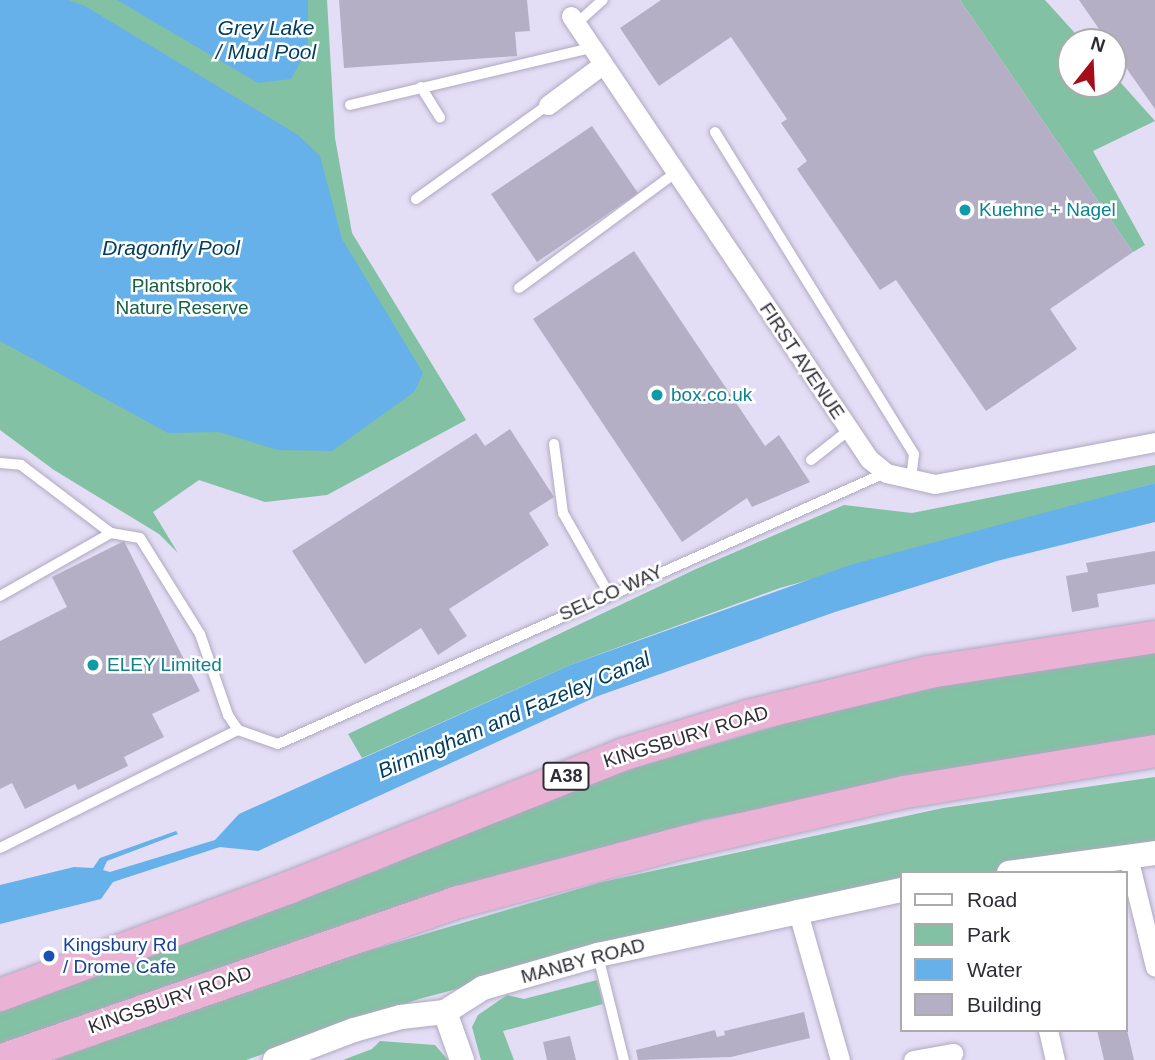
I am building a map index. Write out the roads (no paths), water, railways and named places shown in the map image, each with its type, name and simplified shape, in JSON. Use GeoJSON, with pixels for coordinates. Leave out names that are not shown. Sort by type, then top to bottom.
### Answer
{"type":"FeatureCollection","features":[{"type":"Feature","properties":{"kind":"highway","name":"KINGSBURY ROAD"},"geometry":{"type":"LineString","coordinates":[[6,988],[277,893],[573,773],[736,719],[929,672],[1155,637]]}},
{"type":"Feature","properties":{"kind":"highway","name":"KINGSBURY ROAD"},"geometry":{"type":"LineString","coordinates":[[2,1060],[460,901],[690,841],[905,792],[1155,751]]}},
{"type":"Feature","properties":{"kind":"street","name":"FIRST AVENUE"},"geometry":{"type":"LineString","coordinates":[[574,20],[849,430],[869,459],[886,473]]}},
{"type":"Feature","properties":{"kind":"street"},"geometry":{"type":"LineString","coordinates":[[548,105],[602,65]]}},
{"type":"Feature","properties":{"kind":"street"},"geometry":{"type":"LineString","coordinates":[[886,473],[935,484],[1155,442]]}},
{"type":"Feature","properties":{"kind":"street"},"geometry":{"type":"LineString","coordinates":[[1024,871],[1155,853]]}},
{"type":"Feature","properties":{"kind":"street"},"geometry":{"type":"LineString","coordinates":[[1128,857],[1155,967]]}},
{"type":"Feature","properties":{"kind":"street","name":"MANBY ROAD"},"geometry":{"type":"LineString","coordinates":[[275,1060],[366,1027],[445,1012],[483,988],[598,955],[797,909],[900,890]]}},
{"type":"Feature","properties":{"kind":"street"},"geometry":{"type":"LineString","coordinates":[[797,909],[840,1060]]}},
{"type":"Feature","properties":{"kind":"street"},"geometry":{"type":"LineString","coordinates":[[445,1012],[462,1060]]}},
{"type":"Feature","properties":{"kind":"street"},"geometry":{"type":"LineString","coordinates":[[1048,1032],[1055,1060]]}},
{"type":"Feature","properties":{"kind":"street"},"geometry":{"type":"LineString","coordinates":[[913,1060],[953,1053]]}},
{"type":"Feature","properties":{"kind":"lane"},"geometry":{"type":"LineString","coordinates":[[574,20],[603,0]]}},
{"type":"Feature","properties":{"kind":"lane"},"geometry":{"type":"LineString","coordinates":[[350,105],[591,48]]}},
{"type":"Feature","properties":{"kind":"lane"},"geometry":{"type":"LineString","coordinates":[[421,87],[440,117]]}},
{"type":"Feature","properties":{"kind":"lane"},"geometry":{"type":"LineString","coordinates":[[416,199],[548,105]]}},
{"type":"Feature","properties":{"kind":"lane"},"geometry":{"type":"LineString","coordinates":[[715,132],[914,454],[911,479]]}},
{"type":"Feature","properties":{"kind":"lane"},"geometry":{"type":"LineString","coordinates":[[519,288],[676,173]]}},
{"type":"Feature","properties":{"kind":"lane"},"geometry":{"type":"LineString","coordinates":[[811,460],[849,430]]}},
{"type":"Feature","properties":{"kind":"lane"},"geometry":{"type":"LineString","coordinates":[[554,444],[564,513],[609,594]]}},
{"type":"Feature","properties":{"kind":"lane"},"geometry":{"type":"LineString","coordinates":[[0,463],[20,465],[111,533],[140,538],[200,634],[228,715],[238,730],[0,848]]}},
{"type":"Feature","properties":{"kind":"lane","name":"SELCO WAY"},"geometry":{"type":"LineString","coordinates":[[238,730],[278,744],[609,594],[886,473]]}},
{"type":"Feature","properties":{"kind":"lane"},"geometry":{"type":"LineString","coordinates":[[0,596],[111,533]]}},
{"type":"Feature","properties":{"kind":"lane"},"geometry":{"type":"LineString","coordinates":[[598,955],[624,1060]]}},
{"type":"Feature","properties":{"kind":"water","name":"Dragonfly Pool"},"geometry":{"type":"Polygon","coordinates":[[[0,0],[68,0],[85,6],[298,135],[320,156],[342,239],[423,373],[414,392],[332,451],[278,450],[219,432],[168,433],[0,341],[0,0]]]}},
{"type":"Feature","properties":{"kind":"water","name":"Grey Lake / Mud Pool"},"geometry":{"type":"Polygon","coordinates":[[[117,0],[308,0],[308,48],[291,79],[258,83],[117,0]]]}},
{"type":"Feature","properties":{"kind":"water","name":"Birmingham and Fazeley Canal"},"geometry":{"type":"Polygon","coordinates":[[[1155,483],[1155,522],[997,561],[835,612],[598,696],[258,851],[220,847],[113,882],[101,899],[0,924],[0,885],[74,867],[93,868],[100,858],[176,831],[178,834],[107,861],[103,870],[110,872],[215,840],[239,814],[570,665],[850,565],[1155,483]]]}},
{"type":"Feature","properties":{"kind":"place","name":"Kuehne + Nagel"},"geometry":{"type":"Point","coordinates":[965,210]}},
{"type":"Feature","properties":{"kind":"place","name":"box.co.uk"},"geometry":{"type":"Point","coordinates":[657,395]}},
{"type":"Feature","properties":{"kind":"place","name":"ELEY Limited"},"geometry":{"type":"Point","coordinates":[93,665]}},
{"type":"Feature","properties":{"kind":"place","name":"Kingsbury Rd / Drome Cafe"},"geometry":{"type":"Point","coordinates":[49,956]}},
{"type":"Feature","properties":{"kind":"park label","name":"Plantsbrook Nature Reserve"},"geometry":{"type":"Point","coordinates":[182,297]}}]}
